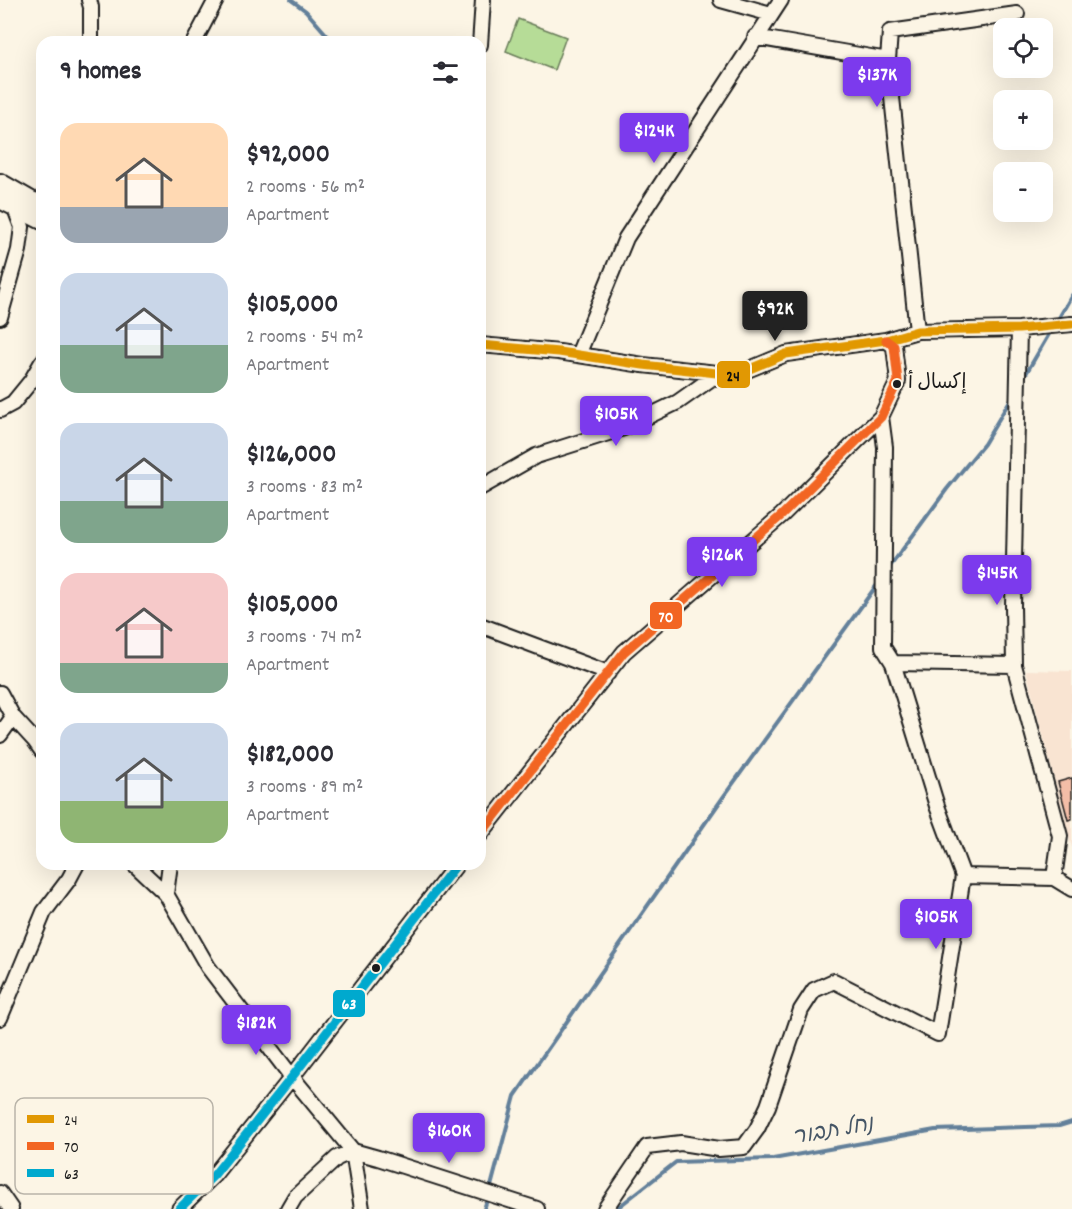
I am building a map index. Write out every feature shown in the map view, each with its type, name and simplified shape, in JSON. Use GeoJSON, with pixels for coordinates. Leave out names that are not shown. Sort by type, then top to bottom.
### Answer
{"type":"FeatureCollection","features":[{"type":"Feature","properties":{"kind":"main road"},"geometry":{"type":"LineString","coordinates":[[0,183],[36,202]]}},
{"type":"Feature","properties":{"kind":"main road"},"geometry":{"type":"LineString","coordinates":[[7,203],[36,217]]}},
{"type":"Feature","properties":{"kind":"street"},"geometry":{"type":"LineString","coordinates":[[89,0],[91,36]]}},
{"type":"Feature","properties":{"kind":"street"},"geometry":{"type":"LineString","coordinates":[[197,36],[216,0]]}},
{"type":"Feature","properties":{"kind":"street"},"geometry":{"type":"LineString","coordinates":[[481,36],[483,0]]}},
{"type":"Feature","properties":{"kind":"street"},"geometry":{"type":"LineString","coordinates":[[721,0],[771,14]]}},
{"type":"Feature","properties":{"kind":"street"},"geometry":{"type":"LineString","coordinates":[[578,356],[626,238],[780,0]]}},
{"type":"Feature","properties":{"kind":"street"},"geometry":{"type":"LineString","coordinates":[[917,331],[888,60],[890,32],[1017,14]]}},
{"type":"Feature","properties":{"kind":"street"},"geometry":{"type":"LineString","coordinates":[[756,37],[888,60]]}},
{"type":"Feature","properties":{"kind":"street"},"geometry":{"type":"LineString","coordinates":[[0,317],[20,250],[22,227],[7,203]]}},
{"type":"Feature","properties":{"kind":"street"},"geometry":{"type":"LineString","coordinates":[[486,485],[536,456],[624,428],[678,402],[712,378],[735,375],[786,354],[886,340],[917,331],[1019,329],[1072,324]]}},
{"type":"Feature","properties":{"kind":"street"},"geometry":{"type":"LineString","coordinates":[[1019,329],[1013,594],[1014,664],[1060,836],[1054,878]]}},
{"type":"Feature","properties":{"kind":"street"},"geometry":{"type":"LineString","coordinates":[[486,827],[624,652],[782,515],[881,417],[898,381],[894,346],[886,340]]}},
{"type":"Feature","properties":{"kind":"street"},"geometry":{"type":"LineString","coordinates":[[486,346],[735,375]]}},
{"type":"Feature","properties":{"kind":"street"},"geometry":{"type":"LineString","coordinates":[[0,410],[13,403],[36,372]]}},
{"type":"Feature","properties":{"kind":"street"},"geometry":{"type":"LineString","coordinates":[[605,1209],[647,1147],[681,1143],[719,1149],[744,1147],[768,1106],[801,1010],[814,990],[834,981],[938,1034],[963,876],[937,806],[893,663],[884,647],[885,447],[881,417]]}},
{"type":"Feature","properties":{"kind":"street"},"geometry":{"type":"LineString","coordinates":[[486,627],[608,673]]}},
{"type":"Feature","properties":{"kind":"street"},"geometry":{"type":"LineString","coordinates":[[893,663],[1014,664]]}},
{"type":"Feature","properties":{"kind":"street"},"geometry":{"type":"LineString","coordinates":[[0,693],[13,717],[36,742]]}},
{"type":"Feature","properties":{"kind":"street"},"geometry":{"type":"LineString","coordinates":[[0,735],[13,717]]}},
{"type":"Feature","properties":{"kind":"street"},"geometry":{"type":"LineString","coordinates":[[0,1018],[44,912],[74,870]]}},
{"type":"Feature","properties":{"kind":"street"},"geometry":{"type":"LineString","coordinates":[[140,870],[166,894],[208,967],[292,1077],[353,1151],[362,1209]]}},
{"type":"Feature","properties":{"kind":"street"},"geometry":{"type":"LineString","coordinates":[[166,894],[169,870]]}},
{"type":"Feature","properties":{"kind":"street"},"geometry":{"type":"LineString","coordinates":[[213,1176],[453,870]]}},
{"type":"Feature","properties":{"kind":"street"},"geometry":{"type":"LineString","coordinates":[[963,876],[1054,878],[1072,889]]}},
{"type":"Feature","properties":{"kind":"street"},"geometry":{"type":"LineString","coordinates":[[288,1209],[295,1197],[337,1158],[353,1151],[537,1209]]}},
{"type":"Feature","properties":{"kind":"street"},"geometry":{"type":"LineString","coordinates":[[0,1193],[11,1209]]}},
{"type":"Feature","properties":{"kind":"street"},"geometry":{"type":"LineString","coordinates":[[179,1209],[194,1194]]}},
{"type":"Feature","properties":{"kind":"shaded area"},"geometry":{"type":"Polygon","coordinates":[[[1026,670],[1072,671],[1072,848],[1026,670]]]}},
{"type":"Feature","properties":{"kind":"green space"},"geometry":{"type":"Polygon","coordinates":[[[518,19],[566,37],[554,70],[506,51],[518,19]]]}},
{"type":"Feature","properties":{"kind":"building"},"geometry":{"type":"Polygon","coordinates":[[[1072,778],[1072,819],[1068,820],[1058,782],[1072,778]]]}},
{"type":"Feature","properties":{"kind":"waterway"},"geometry":{"type":"LineString","coordinates":[[291,0],[306,11],[328,36]]}},
{"type":"Feature","properties":{"kind":"waterway"},"geometry":{"type":"LineString","coordinates":[[1056,323],[1072,295]]}},
{"type":"Feature","properties":{"kind":"waterway"},"geometry":{"type":"LineString","coordinates":[[1024,377],[1052,329]]}},
{"type":"Feature","properties":{"kind":"waterway"},"geometry":{"type":"LineString","coordinates":[[889,568],[947,489],[984,444],[1012,397]]}},
{"type":"Feature","properties":{"kind":"waterway"},"geometry":{"type":"LineString","coordinates":[[490,1190],[515,1096],[724,796],[879,582]]}},
{"type":"Feature","properties":{"kind":"waterway","name":"נחל תבור"},"geometry":{"type":"LineString","coordinates":[[616,1209],[676,1162],[773,1159],[935,1130],[1059,1126],[1072,1122]]}},
{"type":"Feature","properties":{"kind":"waterway"},"geometry":{"type":"LineString","coordinates":[[484,1209],[488,1197]]}},
{"type":"Feature","properties":{"kind":"transit line","name":"24"},"geometry":{"type":"LineString","coordinates":[[486,346],[559,352],[643,365],[735,375],[786,354],[886,340],[917,331],[1019,329],[1072,324]]}},
{"type":"Feature","properties":{"kind":"transit line","name":"70"},"geometry":{"type":"LineString","coordinates":[[486,827],[624,652],[782,515],[881,417],[898,381],[894,346],[886,340]]}},
{"type":"Feature","properties":{"kind":"transit line","name":"63"},"geometry":{"type":"LineString","coordinates":[[213,1176],[452,870]]}},
{"type":"Feature","properties":{"kind":"transit line","name":"63"},"geometry":{"type":"LineString","coordinates":[[179,1209],[194,1194]]}},
{"type":"Feature","properties":{"kind":"place","name":"إكسال أ"},"geometry":{"type":"Point","coordinates":[897,384]}}]}
